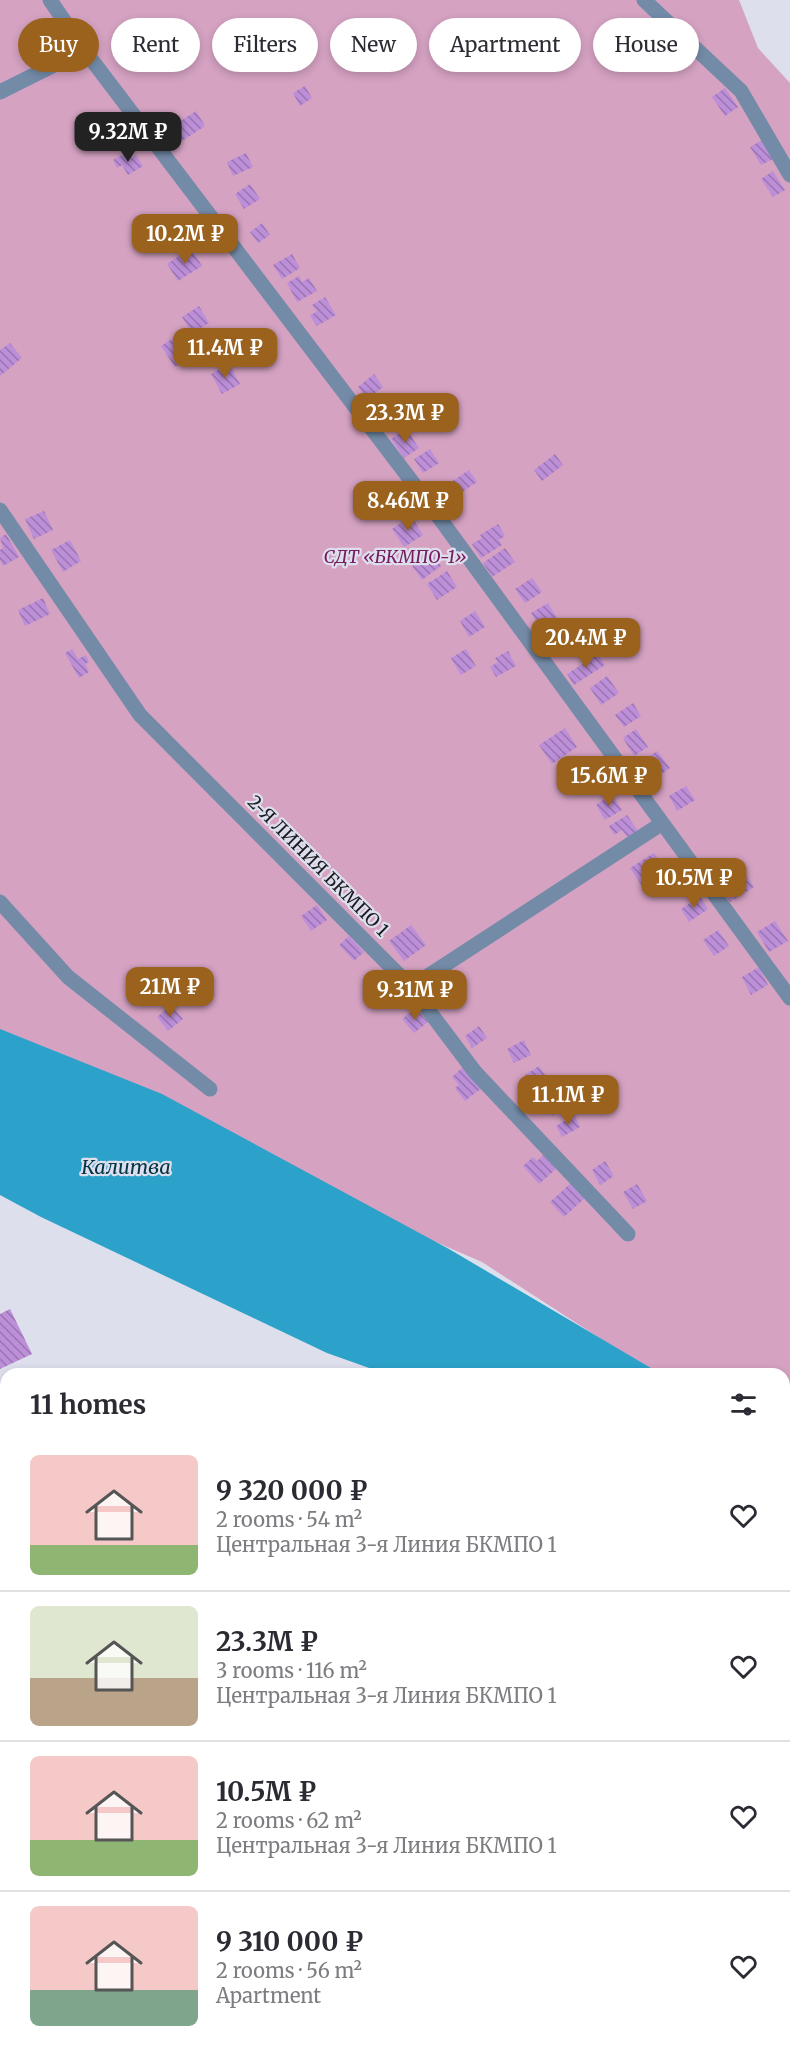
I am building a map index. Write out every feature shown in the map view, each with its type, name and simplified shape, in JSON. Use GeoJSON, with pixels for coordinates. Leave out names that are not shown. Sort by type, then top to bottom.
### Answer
{"type":"FeatureCollection","features":[{"type":"Feature","properties":{"kind":"street"},"geometry":{"type":"LineString","coordinates":[[50,0],[62,18]]}},
{"type":"Feature","properties":{"kind":"street"},"geometry":{"type":"LineString","coordinates":[[644,0],[741,91],[790,175]]}},
{"type":"Feature","properties":{"kind":"street"},"geometry":{"type":"LineString","coordinates":[[99,67],[438,516],[790,998]]}},
{"type":"Feature","properties":{"kind":"street"},"geometry":{"type":"LineString","coordinates":[[0,92],[40,72]]}},
{"type":"Feature","properties":{"kind":"street","name":"2-Я ЛИНИЯ БКМПО 1"},"geometry":{"type":"LineString","coordinates":[[0,510],[140,715],[411,987],[476,1072],[628,1234]]}},
{"type":"Feature","properties":{"kind":"street"},"geometry":{"type":"LineString","coordinates":[[411,987],[661,824]]}},
{"type":"Feature","properties":{"kind":"street"},"geometry":{"type":"LineString","coordinates":[[0,902],[68,977],[210,1089]]}},
{"type":"Feature","properties":{"kind":"green space","name":"СДТ «БКМПО-1»"},"geometry":{"type":"Polygon","coordinates":[[[0,0],[739,0],[758,48],[790,83],[790,1368],[646,1368],[482,1262],[348,1204],[0,1031],[0,0]]]}},
{"type":"Feature","properties":{"kind":"water","name":"Калитва"},"geometry":{"type":"Polygon","coordinates":[[[0,1029],[162,1094],[449,1249],[651,1368],[369,1368],[327,1353],[41,1217],[0,1195],[0,1029]]]}},
{"type":"Feature","properties":{"kind":"building"},"geometry":{"type":"Polygon","coordinates":[[[305,86],[312,98],[300,106],[293,93],[305,86]]]}},
{"type":"Feature","properties":{"kind":"building"},"geometry":{"type":"Polygon","coordinates":[[[725,88],[738,107],[725,116],[712,97],[725,88]]]}},
{"type":"Feature","properties":{"kind":"building"},"geometry":{"type":"Polygon","coordinates":[[[196,111],[205,126],[182,141],[173,126],[196,111]]]}},
{"type":"Feature","properties":{"kind":"building"},"geometry":{"type":"Polygon","coordinates":[[[104,114],[109,126],[102,129],[105,134],[88,142],[81,125],[104,114]]]}},
{"type":"Feature","properties":{"kind":"building"},"geometry":{"type":"Polygon","coordinates":[[[762,140],[773,159],[761,165],[750,147],[762,140]]]}},
{"type":"Feature","properties":{"kind":"building"},"geometry":{"type":"Polygon","coordinates":[[[126,153],[130,159],[136,155],[143,166],[128,175],[122,165],[117,168],[113,160],[126,153]]]}},
{"type":"Feature","properties":{"kind":"building"},"geometry":{"type":"Polygon","coordinates":[[[246,153],[253,167],[233,176],[227,162],[246,153]]]}},
{"type":"Feature","properties":{"kind":"building"},"geometry":{"type":"Polygon","coordinates":[[[773,171],[785,190],[773,197],[761,179],[773,171]]]}},
{"type":"Feature","properties":{"kind":"building"},"geometry":{"type":"Polygon","coordinates":[[[250,184],[260,199],[244,209],[235,194],[250,184]]]}},
{"type":"Feature","properties":{"kind":"building"},"geometry":{"type":"Polygon","coordinates":[[[262,223],[270,235],[258,243],[250,232],[262,223]]]}},
{"type":"Feature","properties":{"kind":"building"},"geometry":{"type":"Polygon","coordinates":[[[191,248],[202,266],[178,281],[167,264],[191,248]]]}},
{"type":"Feature","properties":{"kind":"building"},"geometry":{"type":"Polygon","coordinates":[[[292,254],[300,268],[282,279],[273,265],[292,254]]]}},
{"type":"Feature","properties":{"kind":"building"},"geometry":{"type":"Polygon","coordinates":[[[299,276],[302,282],[309,278],[317,291],[297,302],[287,283],[299,276]]]}},
{"type":"Feature","properties":{"kind":"building"},"geometry":{"type":"Polygon","coordinates":[[[325,297],[336,315],[317,326],[310,316],[317,311],[312,305],[325,297]]]}},
{"type":"Feature","properties":{"kind":"building"},"geometry":{"type":"Polygon","coordinates":[[[199,306],[209,323],[192,333],[182,317],[199,306]]]}},
{"type":"Feature","properties":{"kind":"building"},"geometry":{"type":"Polygon","coordinates":[[[178,335],[192,356],[175,367],[161,346],[178,335]]]}},
{"type":"Feature","properties":{"kind":"building"},"geometry":{"type":"Polygon","coordinates":[[[10,343],[22,358],[0,376],[0,350],[10,343]]]}},
{"type":"Feature","properties":{"kind":"building"},"geometry":{"type":"Polygon","coordinates":[[[229,364],[240,384],[222,394],[211,374],[229,364]]]}},
{"type":"Feature","properties":{"kind":"building"},"geometry":{"type":"Polygon","coordinates":[[[374,374],[383,387],[367,399],[358,387],[374,374]]]}},
{"type":"Feature","properties":{"kind":"building"},"geometry":{"type":"Polygon","coordinates":[[[400,401],[408,415],[389,427],[381,413],[400,401]]]}},
{"type":"Feature","properties":{"kind":"building"},"geometry":{"type":"Polygon","coordinates":[[[406,429],[419,448],[404,458],[391,439],[406,429]]]}},
{"type":"Feature","properties":{"kind":"building"},"geometry":{"type":"Polygon","coordinates":[[[430,449],[439,463],[423,473],[414,459],[430,449]]]}},
{"type":"Feature","properties":{"kind":"building"},"geometry":{"type":"Polygon","coordinates":[[[555,454],[563,465],[542,481],[534,470],[555,454]]]}},
{"type":"Feature","properties":{"kind":"building"},"geometry":{"type":"Polygon","coordinates":[[[469,470],[477,482],[445,504],[436,492],[469,470]]]}},
{"type":"Feature","properties":{"kind":"building"},"geometry":{"type":"Polygon","coordinates":[[[390,487],[402,503],[383,516],[372,501],[390,487]]]}},
{"type":"Feature","properties":{"kind":"building"},"geometry":{"type":"Polygon","coordinates":[[[44,511],[53,530],[34,539],[25,519],[44,511]]]}},
{"type":"Feature","properties":{"kind":"building"},"geometry":{"type":"Polygon","coordinates":[[[411,516],[423,535],[404,547],[392,529],[411,516]]]}},
{"type":"Feature","properties":{"kind":"building"},"geometry":{"type":"Polygon","coordinates":[[[498,524],[505,536],[499,540],[502,545],[481,558],[472,544],[482,538],[480,535],[498,524]]]}},
{"type":"Feature","properties":{"kind":"building"},"geometry":{"type":"Polygon","coordinates":[[[6,534],[19,557],[3,566],[0,560],[0,550],[3,548],[0,538],[6,534]]]}},
{"type":"Feature","properties":{"kind":"building"},"geometry":{"type":"Polygon","coordinates":[[[70,540],[81,561],[63,572],[51,550],[70,540]]]}},
{"type":"Feature","properties":{"kind":"building"},"geometry":{"type":"Polygon","coordinates":[[[505,548],[515,562],[492,577],[483,563],[505,548]]]}},
{"type":"Feature","properties":{"kind":"building"},"geometry":{"type":"Polygon","coordinates":[[[430,550],[441,566],[422,580],[410,563],[430,550]]]}},
{"type":"Feature","properties":{"kind":"building"},"geometry":{"type":"Polygon","coordinates":[[[447,571],[457,587],[437,600],[427,584],[447,571]]]}},
{"type":"Feature","properties":{"kind":"building"},"geometry":{"type":"Polygon","coordinates":[[[532,578],[542,592],[525,603],[515,589],[532,578]]]}},
{"type":"Feature","properties":{"kind":"building"},"geometry":{"type":"Polygon","coordinates":[[[43,598],[50,614],[25,626],[18,610],[43,598]]]}},
{"type":"Feature","properties":{"kind":"building"},"geometry":{"type":"Polygon","coordinates":[[[548,603],[557,618],[540,628],[531,613],[548,603]]]}},
{"type":"Feature","properties":{"kind":"building"},"geometry":{"type":"Polygon","coordinates":[[[475,611],[485,627],[469,637],[460,621],[475,611]]]}},
{"type":"Feature","properties":{"kind":"building"},"geometry":{"type":"Polygon","coordinates":[[[72,649],[78,659],[86,655],[89,662],[85,664],[89,672],[79,678],[65,653],[72,649]]]}},
{"type":"Feature","properties":{"kind":"building"},"geometry":{"type":"Polygon","coordinates":[[[466,649],[476,666],[461,675],[451,658],[466,649]]]}},
{"type":"Feature","properties":{"kind":"building"},"geometry":{"type":"Polygon","coordinates":[[[508,651],[516,666],[496,677],[490,667],[498,662],[495,658],[508,651]]]}},
{"type":"Feature","properties":{"kind":"building"},"geometry":{"type":"Polygon","coordinates":[[[598,654],[605,665],[574,685],[567,674],[598,654]]]}},
{"type":"Feature","properties":{"kind":"building"},"geometry":{"type":"Polygon","coordinates":[[[607,676],[619,693],[601,705],[590,688],[607,676]]]}},
{"type":"Feature","properties":{"kind":"building"},"geometry":{"type":"Polygon","coordinates":[[[633,703],[641,716],[624,727],[615,715],[633,703]]]}},
{"type":"Feature","properties":{"kind":"building"},"geometry":{"type":"Polygon","coordinates":[[[565,728],[577,747],[552,764],[539,745],[565,728]]]}},
{"type":"Feature","properties":{"kind":"building"},"geometry":{"type":"Polygon","coordinates":[[[636,729],[648,747],[634,756],[623,738],[636,729]]]}},
{"type":"Feature","properties":{"kind":"building"},"geometry":{"type":"Polygon","coordinates":[[[657,751],[670,768],[656,778],[644,760],[657,751]]]}},
{"type":"Feature","properties":{"kind":"building"},"geometry":{"type":"Polygon","coordinates":[[[581,760],[586,768],[592,764],[597,773],[572,788],[562,771],[581,760]]]}},
{"type":"Feature","properties":{"kind":"building"},"geometry":{"type":"Polygon","coordinates":[[[686,786],[695,800],[677,811],[669,796],[686,786]]]}},
{"type":"Feature","properties":{"kind":"building"},"geometry":{"type":"Polygon","coordinates":[[[612,794],[622,810],[605,820],[596,805],[612,794]]]}},
{"type":"Feature","properties":{"kind":"building"},"geometry":{"type":"Polygon","coordinates":[[[627,815],[638,831],[627,837],[622,830],[614,835],[609,826],[627,815]]]}},
{"type":"Feature","properties":{"kind":"building"},"geometry":{"type":"Polygon","coordinates":[[[654,853],[667,873],[644,889],[630,868],[654,853]]]}},
{"type":"Feature","properties":{"kind":"building"},"geometry":{"type":"Polygon","coordinates":[[[741,867],[754,887],[730,902],[717,882],[741,867]]]}},
{"type":"Feature","properties":{"kind":"building"},"geometry":{"type":"Polygon","coordinates":[[[700,897],[708,909],[689,922],[681,909],[700,897]]]}},
{"type":"Feature","properties":{"kind":"building"},"geometry":{"type":"Polygon","coordinates":[[[317,905],[327,920],[311,931],[301,916],[317,905]]]}},
{"type":"Feature","properties":{"kind":"building"},"geometry":{"type":"Polygon","coordinates":[[[775,921],[788,941],[769,952],[757,932],[775,921]]]}},
{"type":"Feature","properties":{"kind":"building"},"geometry":{"type":"Polygon","coordinates":[[[411,925],[426,945],[404,961],[389,941],[411,925]]]}},
{"type":"Feature","properties":{"kind":"building"},"geometry":{"type":"Polygon","coordinates":[[[718,930],[729,946],[714,956],[703,940],[718,930]]]}},
{"type":"Feature","properties":{"kind":"building"},"geometry":{"type":"Polygon","coordinates":[[[349,936],[364,952],[354,961],[339,945],[349,936]]]}},
{"type":"Feature","properties":{"kind":"building"},"geometry":{"type":"Polygon","coordinates":[[[759,967],[768,985],[751,995],[742,977],[759,967]]]}},
{"type":"Feature","properties":{"kind":"building"},"geometry":{"type":"Polygon","coordinates":[[[171,1005],[183,1019],[168,1031],[157,1017],[171,1005]]]}},
{"type":"Feature","properties":{"kind":"building"},"geometry":{"type":"Polygon","coordinates":[[[416,1008],[428,1022],[414,1033],[402,1019],[416,1008]]]}},
{"type":"Feature","properties":{"kind":"building"},"geometry":{"type":"Polygon","coordinates":[[[479,1026],[487,1038],[472,1048],[465,1036],[479,1026]]]}},
{"type":"Feature","properties":{"kind":"building"},"geometry":{"type":"Polygon","coordinates":[[[524,1040],[531,1055],[514,1063],[507,1049],[524,1040]]]}},
{"type":"Feature","properties":{"kind":"building"},"geometry":{"type":"Polygon","coordinates":[[[465,1065],[483,1087],[465,1101],[455,1088],[459,1085],[452,1077],[465,1065]]]}},
{"type":"Feature","properties":{"kind":"building"},"geometry":{"type":"Polygon","coordinates":[[[539,1066],[550,1082],[536,1091],[525,1075],[539,1066]]]}},
{"type":"Feature","properties":{"kind":"building"},"geometry":{"type":"Polygon","coordinates":[[[559,1087],[567,1100],[562,1102],[566,1108],[552,1116],[542,1096],[559,1087]]]}},
{"type":"Feature","properties":{"kind":"building"},"geometry":{"type":"Polygon","coordinates":[[[574,1115],[580,1127],[562,1137],[556,1126],[574,1115]]]}},
{"type":"Feature","properties":{"kind":"building"},"geometry":{"type":"Polygon","coordinates":[[[543,1155],[556,1169],[539,1184],[523,1166],[533,1157],[537,1161],[543,1155]]]}},
{"type":"Feature","properties":{"kind":"building"},"geometry":{"type":"Polygon","coordinates":[[[605,1161],[614,1176],[600,1185],[592,1170],[605,1161]]]}},
{"type":"Feature","properties":{"kind":"building"},"geometry":{"type":"Polygon","coordinates":[[[572,1182],[586,1197],[564,1217],[550,1202],[572,1182]]]}},
{"type":"Feature","properties":{"kind":"building"},"geometry":{"type":"Polygon","coordinates":[[[637,1184],[647,1201],[633,1209],[623,1192],[637,1184]]]}},
{"type":"Feature","properties":{"kind":"building"},"geometry":{"type":"Polygon","coordinates":[[[10,1309],[32,1354],[2,1368],[0,1368],[0,1314],[10,1309]]]}}]}
